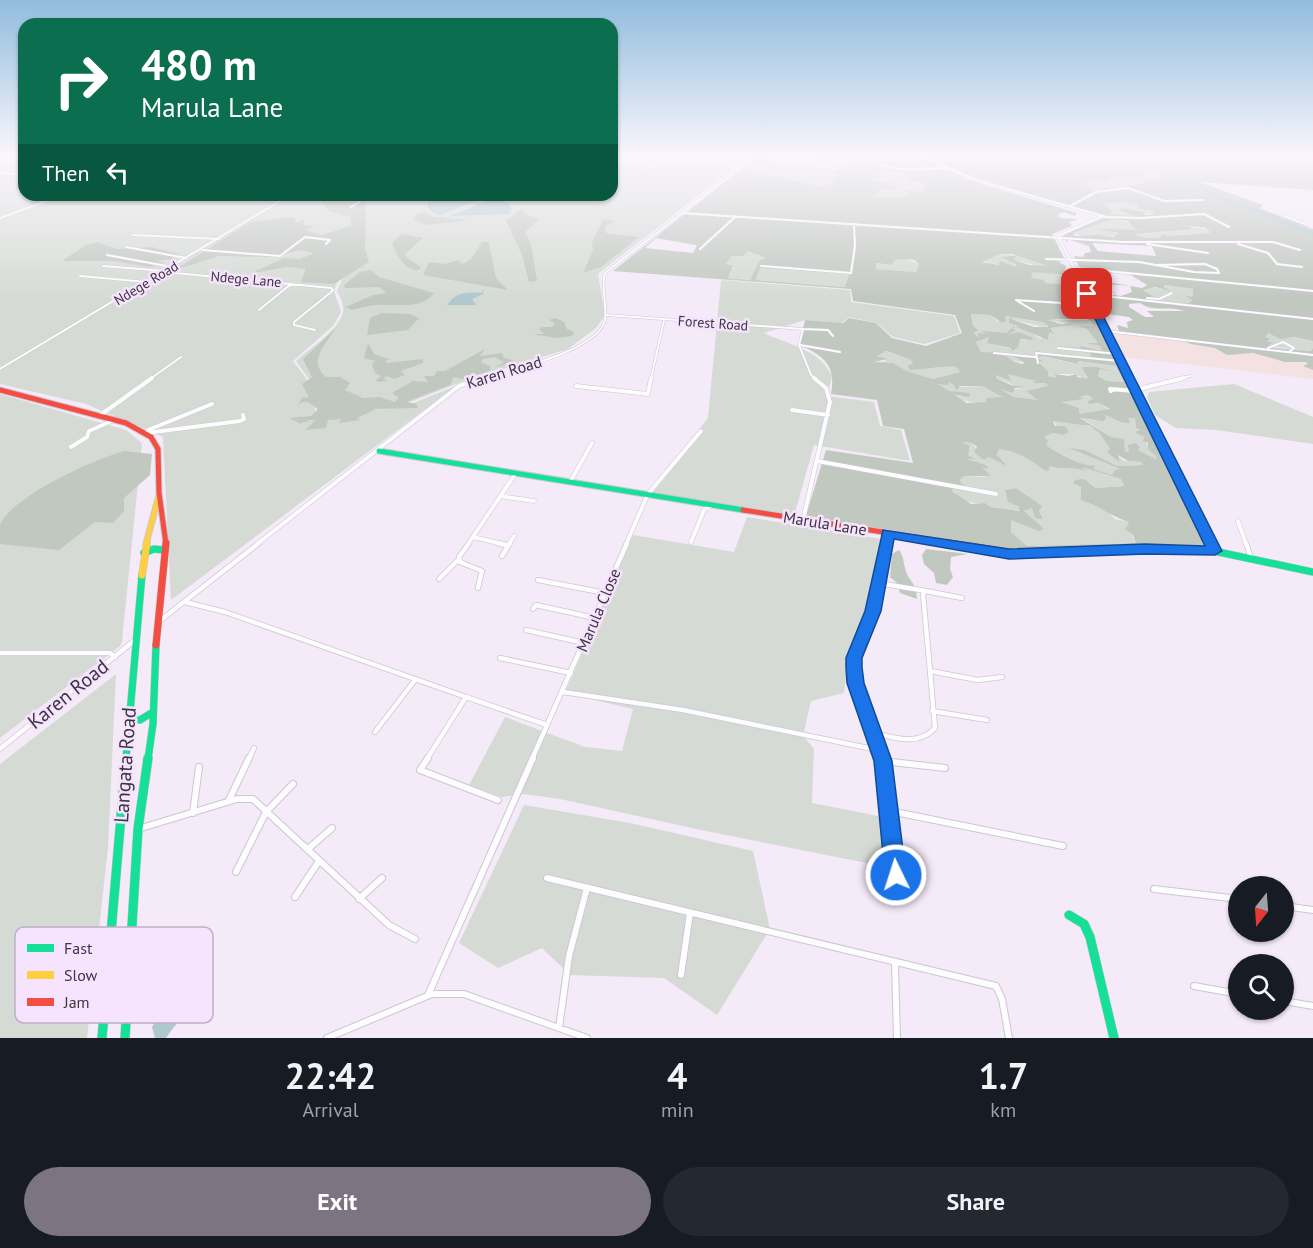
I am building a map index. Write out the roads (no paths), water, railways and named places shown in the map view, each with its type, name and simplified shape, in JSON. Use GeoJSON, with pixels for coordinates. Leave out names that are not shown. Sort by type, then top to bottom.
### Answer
{"type":"FeatureCollection","features":[{"type":"Feature","properties":{"kind":"main road"},"geometry":{"type":"LineString","coordinates":[[0,390],[114,420],[145,433]]}},
{"type":"Feature","properties":{"kind":"main road","name":"Langata Road"},"geometry":{"type":"LineString","coordinates":[[133,927],[138,829],[153,712],[157,623],[166,536],[159,493],[158,449],[155,441],[145,433]]}},
{"type":"Feature","properties":{"kind":"main road","name":"Marula Lane"},"geometry":{"type":"LineString","coordinates":[[379,452],[1009,554],[1145,549],[1215,551],[1313,572]]}},
{"type":"Feature","properties":{"kind":"main road","name":"Langata Road"},"geometry":{"type":"LineString","coordinates":[[111,927],[144,553],[159,493]]}},
{"type":"Feature","properties":{"kind":"main road"},"geometry":{"type":"LineString","coordinates":[[144,553],[154,549],[164,549]]}},
{"type":"Feature","properties":{"kind":"main road"},"geometry":{"type":"LineString","coordinates":[[128,719],[140,720],[153,712]]}},
{"type":"Feature","properties":{"kind":"main road"},"geometry":{"type":"LineString","coordinates":[[1069,915],[1084,924],[1090,937],[1114,1038]]}},
{"type":"Feature","properties":{"kind":"main road","name":"Langata Road"},"geometry":{"type":"LineString","coordinates":[[102,1038],[103,1023]]}},
{"type":"Feature","properties":{"kind":"main road","name":"Langata Road"},"geometry":{"type":"LineString","coordinates":[[125,1038],[126,1023]]}},
{"type":"Feature","properties":{"kind":"street"},"geometry":{"type":"LineString","coordinates":[[0,218],[40,203]]}},
{"type":"Feature","properties":{"kind":"street","name":"Ndege Road"},"geometry":{"type":"LineString","coordinates":[[0,369],[276,203]]}},
{"type":"Feature","properties":{"kind":"street"},"geometry":{"type":"LineString","coordinates":[[351,207],[357,203]]}},
{"type":"Feature","properties":{"kind":"street"},"geometry":{"type":"LineString","coordinates":[[607,315],[603,283],[605,273],[693,203]]}},
{"type":"Feature","properties":{"kind":"street"},"geometry":{"type":"LineString","coordinates":[[1061,203],[1104,217],[1141,218],[1204,214],[1229,227]]}},
{"type":"Feature","properties":{"kind":"street"},"geometry":{"type":"LineString","coordinates":[[1070,206],[1075,203]]}},
{"type":"Feature","properties":{"kind":"street"},"geometry":{"type":"LineString","coordinates":[[681,213],[1058,236],[1131,242],[1208,253]]}},
{"type":"Feature","properties":{"kind":"street"},"geometry":{"type":"LineString","coordinates":[[1284,216],[1305,224]]}},
{"type":"Feature","properties":{"kind":"street"},"geometry":{"type":"LineString","coordinates":[[700,249],[735,217]]}},
{"type":"Feature","properties":{"kind":"street"},"geometry":{"type":"LineString","coordinates":[[1058,236],[1104,217]]}},
{"type":"Feature","properties":{"kind":"street"},"geometry":{"type":"LineString","coordinates":[[761,266],[851,273],[855,246],[854,224]]}},
{"type":"Feature","properties":{"kind":"street"},"geometry":{"type":"LineString","coordinates":[[133,235],[219,239]]}},
{"type":"Feature","properties":{"kind":"street"},"geometry":{"type":"LineString","coordinates":[[1058,236],[1215,551]]}},
{"type":"Feature","properties":{"kind":"street"},"geometry":{"type":"LineString","coordinates":[[201,249],[280,256],[305,237],[330,240],[326,244]]}},
{"type":"Feature","properties":{"kind":"street"},"geometry":{"type":"LineString","coordinates":[[1131,242],[1278,242],[1300,250]]}},
{"type":"Feature","properties":{"kind":"street"},"geometry":{"type":"LineString","coordinates":[[1234,242],[1268,253],[1276,264],[1302,267]]}},
{"type":"Feature","properties":{"kind":"street"},"geometry":{"type":"LineString","coordinates":[[126,247],[187,258]]}},
{"type":"Feature","properties":{"kind":"street"},"geometry":{"type":"LineString","coordinates":[[107,255],[113,258],[172,267]]}},
{"type":"Feature","properties":{"kind":"street"},"geometry":{"type":"LineString","coordinates":[[1046,259],[1157,265],[1205,264],[1217,269],[1219,273],[1194,272],[1157,265]]}},
{"type":"Feature","properties":{"kind":"street","name":"Ndege Lane"},"geometry":{"type":"LineString","coordinates":[[104,266],[333,289],[294,322],[294,325],[305,330],[315,330]]}},
{"type":"Feature","properties":{"kind":"street"},"geometry":{"type":"LineString","coordinates":[[1075,268],[1313,291]]}},
{"type":"Feature","properties":{"kind":"street"},"geometry":{"type":"LineString","coordinates":[[80,276],[147,282]]}},
{"type":"Feature","properties":{"kind":"street","name":"Ndege Lane"},"geometry":{"type":"LineString","coordinates":[[259,310],[292,284]]}},
{"type":"Feature","properties":{"kind":"street"},"geometry":{"type":"LineString","coordinates":[[1086,293],[1154,299],[1172,293]]}},
{"type":"Feature","properties":{"kind":"street"},"geometry":{"type":"LineString","coordinates":[[1086,293],[1313,319]]}},
{"type":"Feature","properties":{"kind":"street"},"geometry":{"type":"LineString","coordinates":[[1034,311],[1016,300],[1092,305]]}},
{"type":"Feature","properties":{"kind":"street","name":"Forest Road"},"geometry":{"type":"LineString","coordinates":[[607,315],[828,330],[833,336]]}},
{"type":"Feature","properties":{"kind":"street","name":"Karen Road"},"geometry":{"type":"LineString","coordinates":[[157,623],[379,452],[459,386],[577,348],[601,330],[607,315]]}},
{"type":"Feature","properties":{"kind":"street"},"geometry":{"type":"LineString","coordinates":[[576,386],[648,394],[664,320]]}},
{"type":"Feature","properties":{"kind":"street"},"geometry":{"type":"LineString","coordinates":[[803,329],[799,345],[811,375],[829,392],[828,415],[803,520]]}},
{"type":"Feature","properties":{"kind":"street"},"geometry":{"type":"LineString","coordinates":[[1105,331],[1313,355]]}},
{"type":"Feature","properties":{"kind":"street"},"geometry":{"type":"LineString","coordinates":[[1263,349],[1283,342],[1294,348],[1286,352]]}},
{"type":"Feature","properties":{"kind":"street"},"geometry":{"type":"LineString","coordinates":[[799,345],[840,352]]}},
{"type":"Feature","properties":{"kind":"street"},"geometry":{"type":"LineString","coordinates":[[1058,348],[1117,354]]}},
{"type":"Feature","properties":{"kind":"street"},"geometry":{"type":"LineString","coordinates":[[994,353],[1036,357]]}},
{"type":"Feature","properties":{"kind":"street"},"geometry":{"type":"LineString","coordinates":[[1038,363],[1036,353],[1121,361]]}},
{"type":"Feature","properties":{"kind":"street"},"geometry":{"type":"LineString","coordinates":[[99,416],[181,357]]}},
{"type":"Feature","properties":{"kind":"street"},"geometry":{"type":"LineString","coordinates":[[1111,391],[1110,389],[1115,388],[1136,390],[1191,376]]}},
{"type":"Feature","properties":{"kind":"street"},"geometry":{"type":"LineString","coordinates":[[145,433],[212,404]]}},
{"type":"Feature","properties":{"kind":"street"},"geometry":{"type":"LineString","coordinates":[[792,410],[828,415]]}},
{"type":"Feature","properties":{"kind":"street"},"geometry":{"type":"LineString","coordinates":[[145,433],[240,421],[244,419],[243,415]]}},
{"type":"Feature","properties":{"kind":"street"},"geometry":{"type":"LineString","coordinates":[[71,447],[87,437],[89,431],[114,420]]}},
{"type":"Feature","properties":{"kind":"street","name":"Marula Close"},"geometry":{"type":"LineString","coordinates":[[428,995],[648,494],[701,431]]}},
{"type":"Feature","properties":{"kind":"street"},"geometry":{"type":"LineString","coordinates":[[570,482],[592,444]]}},
{"type":"Feature","properties":{"kind":"street"},"geometry":{"type":"LineString","coordinates":[[817,461],[996,494]]}},
{"type":"Feature","properties":{"kind":"street"},"geometry":{"type":"LineString","coordinates":[[439,579],[458,560],[516,473]]}},
{"type":"Feature","properties":{"kind":"street"},"geometry":{"type":"LineString","coordinates":[[500,496],[534,501]]}},
{"type":"Feature","properties":{"kind":"street"},"geometry":{"type":"LineString","coordinates":[[691,542],[704,510],[713,505]]}},
{"type":"Feature","properties":{"kind":"street"},"geometry":{"type":"LineString","coordinates":[[1238,520],[1251,558]]}},
{"type":"Feature","properties":{"kind":"street"},"geometry":{"type":"LineString","coordinates":[[888,533],[873,611],[854,658],[856,683],[883,761],[896,875]]}},
{"type":"Feature","properties":{"kind":"street"},"geometry":{"type":"LineString","coordinates":[[474,535],[506,545]]}},
{"type":"Feature","properties":{"kind":"street"},"geometry":{"type":"LineString","coordinates":[[502,553],[514,536]]}},
{"type":"Feature","properties":{"kind":"street"},"geometry":{"type":"LineString","coordinates":[[458,560],[482,571],[478,588]]}},
{"type":"Feature","properties":{"kind":"street"},"geometry":{"type":"LineString","coordinates":[[538,580],[605,593]]}},
{"type":"Feature","properties":{"kind":"street"},"geometry":{"type":"LineString","coordinates":[[878,583],[963,598]]}},
{"type":"Feature","properties":{"kind":"street"},"geometry":{"type":"LineString","coordinates":[[874,733],[923,739],[930,736],[934,728],[923,594],[926,591]]}},
{"type":"Feature","properties":{"kind":"street"},"geometry":{"type":"LineString","coordinates":[[185,602],[262,625],[547,725]]}},
{"type":"Feature","properties":{"kind":"street"},"geometry":{"type":"LineString","coordinates":[[533,609],[536,605],[595,618]]}},
{"type":"Feature","properties":{"kind":"street"},"geometry":{"type":"LineString","coordinates":[[526,630],[584,643]]}},
{"type":"Feature","properties":{"kind":"street","name":"Karen Road"},"geometry":{"type":"LineString","coordinates":[[0,749],[135,639]]}},
{"type":"Feature","properties":{"kind":"street"},"geometry":{"type":"LineString","coordinates":[[0,653],[110,653],[115,657]]}},
{"type":"Feature","properties":{"kind":"street"},"geometry":{"type":"LineString","coordinates":[[500,657],[571,673]]}},
{"type":"Feature","properties":{"kind":"street"},"geometry":{"type":"LineString","coordinates":[[930,671],[956,674],[982,681],[994,682],[1002,677]]}},
{"type":"Feature","properties":{"kind":"street"},"geometry":{"type":"LineString","coordinates":[[375,732],[415,680]]}},
{"type":"Feature","properties":{"kind":"street"},"geometry":{"type":"LineString","coordinates":[[563,692],[683,710],[878,750]]}},
{"type":"Feature","properties":{"kind":"street"},"geometry":{"type":"LineString","coordinates":[[466,697],[420,770],[498,800]]}},
{"type":"Feature","properties":{"kind":"street"},"geometry":{"type":"LineString","coordinates":[[933,711],[987,720]]}},
{"type":"Feature","properties":{"kind":"street"},"geometry":{"type":"LineString","coordinates":[[228,801],[254,748]]}},
{"type":"Feature","properties":{"kind":"street"},"geometry":{"type":"LineString","coordinates":[[883,761],[945,768]]}},
{"type":"Feature","properties":{"kind":"street"},"geometry":{"type":"LineString","coordinates":[[193,813],[199,767]]}},
{"type":"Feature","properties":{"kind":"street"},"geometry":{"type":"LineString","coordinates":[[236,872],[266,812],[293,784]]}},
{"type":"Feature","properties":{"kind":"street"},"geometry":{"type":"LineString","coordinates":[[138,829],[228,801],[253,799],[389,925],[415,939]]}},
{"type":"Feature","properties":{"kind":"street"},"geometry":{"type":"LineString","coordinates":[[890,811],[1064,846]]}},
{"type":"Feature","properties":{"kind":"street"},"geometry":{"type":"LineString","coordinates":[[308,849],[332,828]]}},
{"type":"Feature","properties":{"kind":"street"},"geometry":{"type":"LineString","coordinates":[[295,897],[319,861]]}},
{"type":"Feature","properties":{"kind":"street"},"geometry":{"type":"LineString","coordinates":[[359,899],[382,878]]}},
{"type":"Feature","properties":{"kind":"street"},"geometry":{"type":"LineString","coordinates":[[547,878],[895,963],[963,976],[996,986],[1002,999],[1009,1038]]}},
{"type":"Feature","properties":{"kind":"street"},"geometry":{"type":"LineString","coordinates":[[560,1028],[569,956],[587,888]]}},
{"type":"Feature","properties":{"kind":"street"},"geometry":{"type":"LineString","coordinates":[[1154,889],[1228,898]]}},
{"type":"Feature","properties":{"kind":"street"},"geometry":{"type":"LineString","coordinates":[[1294,907],[1313,910]]}},
{"type":"Feature","properties":{"kind":"street"},"geometry":{"type":"LineString","coordinates":[[681,975],[690,913]]}},
{"type":"Feature","properties":{"kind":"street"},"geometry":{"type":"LineString","coordinates":[[895,963],[897,1038]]}},
{"type":"Feature","properties":{"kind":"street"},"geometry":{"type":"LineString","coordinates":[[1194,986],[1228,992]]}},
{"type":"Feature","properties":{"kind":"street"},"geometry":{"type":"LineString","coordinates":[[327,1038],[428,995],[464,994],[587,1038]]}},
{"type":"Feature","properties":{"kind":"street"},"geometry":{"type":"LineString","coordinates":[[1294,1003],[1313,1006]]}},
{"type":"Feature","properties":{"kind":"waterway"},"geometry":{"type":"LineString","coordinates":[[1237,203],[1313,234]]}}]}
